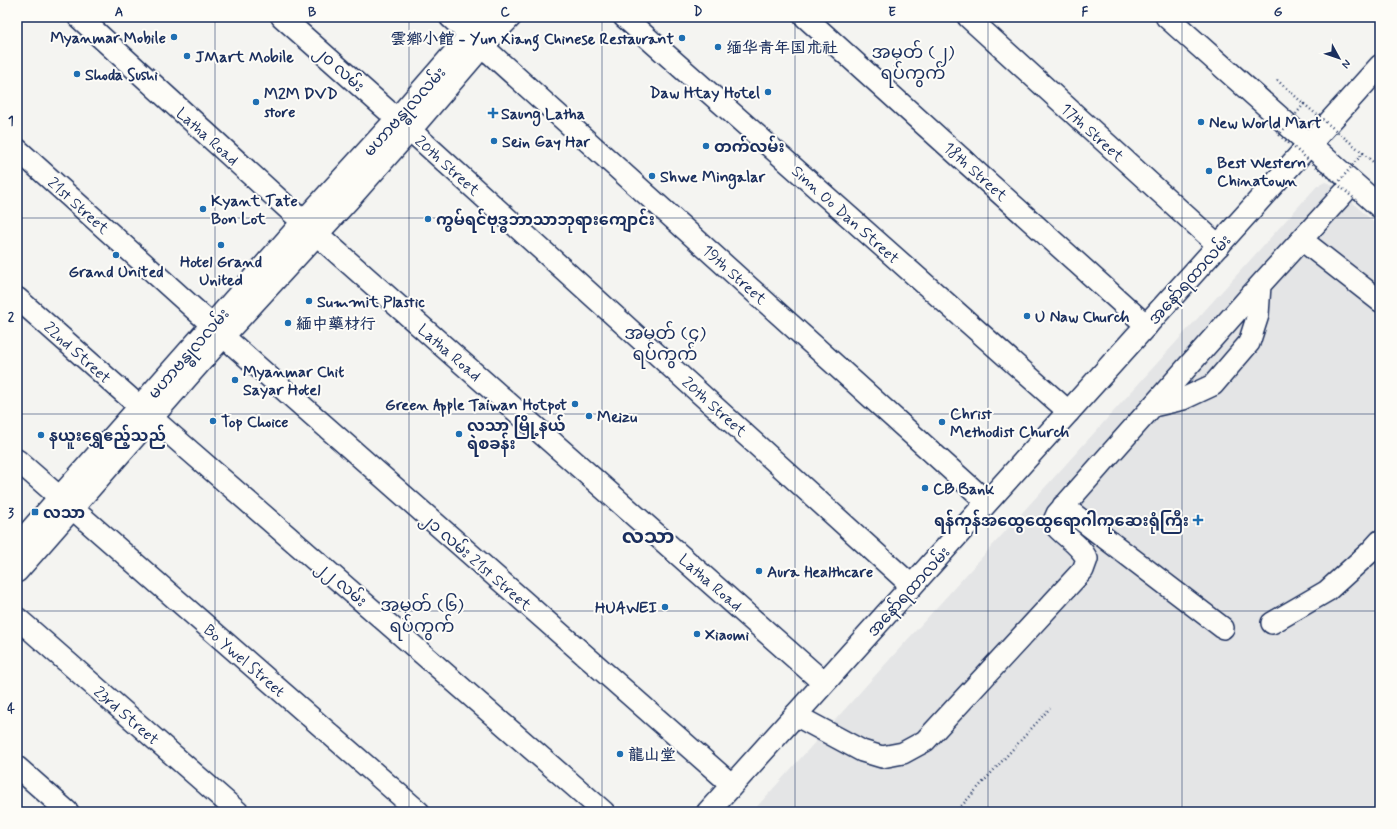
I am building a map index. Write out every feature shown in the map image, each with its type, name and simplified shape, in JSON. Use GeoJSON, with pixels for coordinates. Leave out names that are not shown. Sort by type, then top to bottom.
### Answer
{"type":"FeatureCollection","features":[{"type":"Feature","properties":{"kind":"main road","name":"Latha Road"},"geometry":{"type":"LineString","coordinates":[[79,17],[310,228],[824,683]]}},
{"type":"Feature","properties":{"kind":"main road","name":"မဟာဗန္ဓုလလမ်း"},"geometry":{"type":"LineString","coordinates":[[17,571],[65,504],[217,331],[404,125],[476,41],[488,17]]}},
{"type":"Feature","properties":{"kind":"main road"},"geometry":{"type":"LineString","coordinates":[[476,41],[510,17]]}},
{"type":"Feature","properties":{"kind":"main road"},"geometry":{"type":"LineString","coordinates":[[1167,17],[1311,144],[1349,189],[1380,207]]}},
{"type":"Feature","properties":{"kind":"main road","name":"အနော်ရထာလမ်း"},"geometry":{"type":"LineString","coordinates":[[708,812],[1380,66]]}},
{"type":"Feature","properties":{"kind":"main road","name":"မဟာဗန္ဓုလလမ်း"},"geometry":{"type":"LineString","coordinates":[[17,546],[65,504]]}},
{"type":"Feature","properties":{"kind":"street","name":"၂၀ လမ်း"},"geometry":{"type":"LineString","coordinates":[[282,17],[404,125]]}},
{"type":"Feature","properties":{"kind":"street","name":"19th Street"},"geometry":{"type":"LineString","coordinates":[[450,17],[987,502]]}},
{"type":"Feature","properties":{"kind":"street","name":"Sinn Oo Dan Street"},"geometry":{"type":"LineString","coordinates":[[624,17],[1069,412]]}},
{"type":"Feature","properties":{"kind":"street","name":"18th Street"},"geometry":{"type":"LineString","coordinates":[[805,17],[1147,326]]}},
{"type":"Feature","properties":{"kind":"street","name":"17th Street"},"geometry":{"type":"LineString","coordinates":[[968,17],[1219,246]]}},
{"type":"Feature","properties":{"kind":"street","name":"20th Street"},"geometry":{"type":"LineString","coordinates":[[404,125],[912,586]]}},
{"type":"Feature","properties":{"kind":"street","name":"21st Street"},"geometry":{"type":"LineString","coordinates":[[17,149],[217,331]]}},
{"type":"Feature","properties":{"kind":"street"},"geometry":{"type":"LineString","coordinates":[[796,715],[862,750],[882,757],[903,753],[925,741],[1083,570],[1087,559],[1084,553],[1059,530],[1053,522],[1063,506],[1260,285],[1349,189]]}},
{"type":"Feature","properties":{"kind":"street"},"geometry":{"type":"LineString","coordinates":[[1302,240],[1380,301]]}},
{"type":"Feature","properties":{"kind":"street"},"geometry":{"type":"LineString","coordinates":[[1152,406],[1183,398],[1213,385],[1250,343],[1258,315],[1260,285]]}},
{"type":"Feature","properties":{"kind":"street","name":"22nd Street"},"geometry":{"type":"LineString","coordinates":[[17,298],[146,412]]}},
{"type":"Feature","properties":{"kind":"street","name":"၂၁ လမ်း 21st Street"},"geometry":{"type":"LineString","coordinates":[[217,331],[732,785]]}},
{"type":"Feature","properties":{"kind":"street","name":"၂၂ လမ်း"},"geometry":{"type":"LineString","coordinates":[[146,412],[604,812]]}},
{"type":"Feature","properties":{"kind":"street","name":"Bo Ywel Street"},"geometry":{"type":"LineString","coordinates":[[17,460],[65,504],[419,812]]}},
{"type":"Feature","properties":{"kind":"street"},"geometry":{"type":"LineString","coordinates":[[1063,506],[1223,628]]}},
{"type":"Feature","properties":{"kind":"street"},"geometry":{"type":"LineString","coordinates":[[1272,623],[1327,591],[1380,541]]}},
{"type":"Feature","properties":{"kind":"street","name":"23rd Street"},"geometry":{"type":"LineString","coordinates":[[17,618],[238,812]]}},
{"type":"Feature","properties":{"kind":"street"},"geometry":{"type":"LineString","coordinates":[[17,767],[68,812]]}},
{"type":"Feature","properties":{"kind":"path"},"geometry":{"type":"LineString","coordinates":[[1277,80],[1380,168]]}},
{"type":"Feature","properties":{"kind":"path"},"geometry":{"type":"LineString","coordinates":[[1304,104],[1279,135],[1349,189],[1363,153]]}},
{"type":"Feature","properties":{"kind":"path"},"geometry":{"type":"LineString","coordinates":[[956,812],[1050,708]]}},
{"type":"Feature","properties":{"kind":"shaded area","name":"ရန်ကုန်အထွေထွေရောဂါကုဆေးရုံကြီး"},"geometry":{"type":"Polygon","coordinates":[[[1325,182],[1334,185],[1380,228],[1380,812],[752,812],[1317,186],[1325,182]]]}},
{"type":"Feature","properties":{"kind":"place","name":"Myanmar Mobile"},"geometry":{"type":"Point","coordinates":[174,37]}},
{"type":"Feature","properties":{"kind":"place","name":"雲鄉小館 - Yun Xiang Chinese Restaurant"},"geometry":{"type":"Point","coordinates":[682,38]}},
{"type":"Feature","properties":{"kind":"place","name":"缅华青年国术社"},"geometry":{"type":"Point","coordinates":[718,47]}},
{"type":"Feature","properties":{"kind":"place","name":"JMart Mobile"},"geometry":{"type":"Point","coordinates":[187,56]}},
{"type":"Feature","properties":{"kind":"place","name":"Shoda Sushi"},"geometry":{"type":"Point","coordinates":[77,74]}},
{"type":"Feature","properties":{"kind":"place","name":"Daw Htay Hotel"},"geometry":{"type":"Point","coordinates":[768,92]}},
{"type":"Feature","properties":{"kind":"place","name":"M2M DVD store"},"geometry":{"type":"Point","coordinates":[256,102]}},
{"type":"Feature","properties":{"kind":"place","name":"Saung Latha"},"geometry":{"type":"Point","coordinates":[493,113]}},
{"type":"Feature","properties":{"kind":"place","name":"New World Mart"},"geometry":{"type":"Point","coordinates":[1201,122]}},
{"type":"Feature","properties":{"kind":"place","name":"Sein Gay Har"},"geometry":{"type":"Point","coordinates":[494,141]}},
{"type":"Feature","properties":{"kind":"place","name":"တက်လမ်း"},"geometry":{"type":"Point","coordinates":[706,146]}},
{"type":"Feature","properties":{"kind":"place","name":"Best Western Chinatown"},"geometry":{"type":"Point","coordinates":[1209,171]}},
{"type":"Feature","properties":{"kind":"place","name":"Shwe Mingalar"},"geometry":{"type":"Point","coordinates":[652,176]}},
{"type":"Feature","properties":{"kind":"place","name":"Kyant Tate Bon Lot"},"geometry":{"type":"Point","coordinates":[203,209]}},
{"type":"Feature","properties":{"kind":"place","name":"ကွမ်ရင်ဗုဒ္ဓဘာသာဘုရားကျောင်း"},"geometry":{"type":"Point","coordinates":[428,219]}},
{"type":"Feature","properties":{"kind":"place","name":"Hotel Grand United"},"geometry":{"type":"Point","coordinates":[221,245]}},
{"type":"Feature","properties":{"kind":"place","name":"Grand United"},"geometry":{"type":"Point","coordinates":[116,255]}},
{"type":"Feature","properties":{"kind":"place","name":"Summit Plastic"},"geometry":{"type":"Point","coordinates":[309,301]}},
{"type":"Feature","properties":{"kind":"place","name":"U Naw Church"},"geometry":{"type":"Point","coordinates":[1027,316]}},
{"type":"Feature","properties":{"kind":"place","name":"緬中藥材行"},"geometry":{"type":"Point","coordinates":[288,323]}},
{"type":"Feature","properties":{"kind":"place","name":"Myanmar Chit Sayar Hotel"},"geometry":{"type":"Point","coordinates":[235,380]}},
{"type":"Feature","properties":{"kind":"place","name":"Green Apple Taiwan Hotpot"},"geometry":{"type":"Point","coordinates":[575,404]}},
{"type":"Feature","properties":{"kind":"place","name":"Meizu"},"geometry":{"type":"Point","coordinates":[589,416]}},
{"type":"Feature","properties":{"kind":"place","name":"Top Choice"},"geometry":{"type":"Point","coordinates":[213,421]}},
{"type":"Feature","properties":{"kind":"place","name":"Christ Methodist Church"},"geometry":{"type":"Point","coordinates":[942,422]}},
{"type":"Feature","properties":{"kind":"place","name":"လသာ မြို့နယ် ရဲစခန်း"},"geometry":{"type":"Point","coordinates":[459,434]}},
{"type":"Feature","properties":{"kind":"place","name":"နယူးရွှေဧည့်သည်"},"geometry":{"type":"Point","coordinates":[41,435]}},
{"type":"Feature","properties":{"kind":"place","name":"CB Bank"},"geometry":{"type":"Point","coordinates":[925,488]}},
{"type":"Feature","properties":{"kind":"place","name":"လသာ"},"geometry":{"type":"Point","coordinates":[35,512]}},
{"type":"Feature","properties":{"kind":"place","name":"ရန်ကုန်အထွေထွေရောဂါကုဆေးရုံကြီး"},"geometry":{"type":"Point","coordinates":[1198,520]}},
{"type":"Feature","properties":{"kind":"place","name":"Aura Healthcare"},"geometry":{"type":"Point","coordinates":[759,571]}},
{"type":"Feature","properties":{"kind":"place","name":"HUAWEI"},"geometry":{"type":"Point","coordinates":[665,607]}},
{"type":"Feature","properties":{"kind":"place","name":"Xiaomi"},"geometry":{"type":"Point","coordinates":[697,634]}},
{"type":"Feature","properties":{"kind":"place","name":"龍山堂"},"geometry":{"type":"Point","coordinates":[620,754]}},
{"type":"Feature","properties":{"kind":"district","name":"အမှတ် (၂) ရပ်ကွက်"},"geometry":{"type":"Point","coordinates":[913,62]}},
{"type":"Feature","properties":{"kind":"district","name":"အမှတ် (၄) ရပ်ကွက်"},"geometry":{"type":"Point","coordinates":[665,343]}},
{"type":"Feature","properties":{"kind":"district","name":"လသာ"},"geometry":{"type":"Point","coordinates":[648,536]}},
{"type":"Feature","properties":{"kind":"district","name":"အမှတ် (၆) ရပ်ကွက်"},"geometry":{"type":"Point","coordinates":[422,615]}}]}
